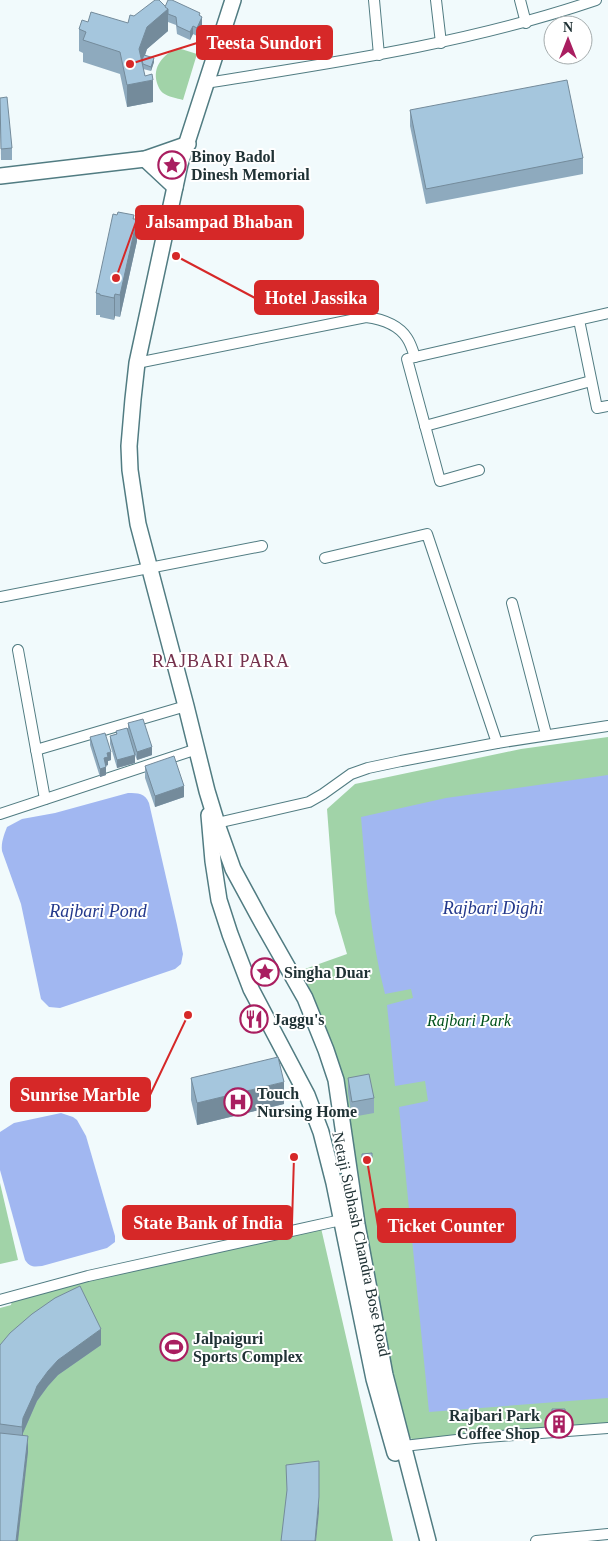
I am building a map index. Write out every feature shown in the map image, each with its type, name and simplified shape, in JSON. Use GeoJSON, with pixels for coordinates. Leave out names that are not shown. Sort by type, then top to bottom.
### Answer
{"type":"FeatureCollection","features":[{"type":"Feature","properties":{"kind":"street","name":"Netaji Subhash Chandra Bose Road"},"geometry":{"type":"LineString","coordinates":[[233,0],[180,164],[137,363],[129,446],[130,470],[138,524],[148,568],[217,823],[233,869],[305,998],[336,1080],[349,1155],[357,1224],[418,1541]]}},
{"type":"Feature","properties":{"kind":"street"},"geometry":{"type":"LineString","coordinates":[[374,0],[379,55]]}},
{"type":"Feature","properties":{"kind":"street"},"geometry":{"type":"LineString","coordinates":[[436,0],[441,42]]}},
{"type":"Feature","properties":{"kind":"street"},"geometry":{"type":"LineString","coordinates":[[520,0],[526,22]]}},
{"type":"Feature","properties":{"kind":"street"},"geometry":{"type":"LineString","coordinates":[[206,83],[379,55],[441,42],[526,22],[596,0]]}},
{"type":"Feature","properties":{"kind":"street"},"geometry":{"type":"LineString","coordinates":[[0,176],[145,159],[188,144]]}},
{"type":"Feature","properties":{"kind":"street"},"geometry":{"type":"LineString","coordinates":[[145,159],[175,187]]}},
{"type":"Feature","properties":{"kind":"street"},"geometry":{"type":"LineString","coordinates":[[479,470],[440,481],[407,359],[608,313]]}},
{"type":"Feature","properties":{"kind":"street"},"geometry":{"type":"LineString","coordinates":[[137,363],[366,317],[382,320],[396,327],[408,339],[415,357]]}},
{"type":"Feature","properties":{"kind":"street"},"geometry":{"type":"LineString","coordinates":[[579,320],[597,408],[608,406]]}},
{"type":"Feature","properties":{"kind":"street"},"geometry":{"type":"LineString","coordinates":[[425,426],[591,380]]}},
{"type":"Feature","properties":{"kind":"street"},"geometry":{"type":"LineString","coordinates":[[325,558],[427,534],[497,743]]}},
{"type":"Feature","properties":{"kind":"street"},"geometry":{"type":"LineString","coordinates":[[0,597],[262,546]]}},
{"type":"Feature","properties":{"kind":"street"},"geometry":{"type":"LineString","coordinates":[[512,603],[546,734]]}},
{"type":"Feature","properties":{"kind":"street"},"geometry":{"type":"LineString","coordinates":[[18,650],[45,799]]}},
{"type":"Feature","properties":{"kind":"street"},"geometry":{"type":"LineString","coordinates":[[36,750],[186,706]]}},
{"type":"Feature","properties":{"kind":"street"},"geometry":{"type":"LineString","coordinates":[[217,823],[309,802],[351,774],[368,768],[546,734],[608,726]]}},
{"type":"Feature","properties":{"kind":"street"},"geometry":{"type":"LineString","coordinates":[[0,814],[196,749]]}},
{"type":"Feature","properties":{"kind":"street","name":"Netaji Subhash Chandra Bose Road"},"geometry":{"type":"LineString","coordinates":[[207,791],[212,861],[219,900],[251,988],[307,1096],[321,1132],[334,1183],[374,1380],[399,1447],[428,1541]]}},
{"type":"Feature","properties":{"kind":"street"},"geometry":{"type":"LineString","coordinates":[[0,1300],[88,1276],[341,1220]]}},
{"type":"Feature","properties":{"kind":"street"},"geometry":{"type":"LineString","coordinates":[[399,1447],[474,1438],[608,1428]]}},
{"type":"Feature","properties":{"kind":"street"},"geometry":{"type":"LineString","coordinates":[[536,1541],[605,1537]]}},
{"type":"Feature","properties":{"kind":"green space"},"geometry":{"type":"Polygon","coordinates":[[[178,48],[197,54],[183,100],[167,96],[162,92],[156,77],[160,61],[178,48]]]}},
{"type":"Feature","properties":{"kind":"green space","name":"Rajbari Dighi"},"geometry":{"type":"Polygon","coordinates":[[[608,737],[608,1428],[414,1440],[408,1437],[392,1376],[367,1262],[341,1079],[320,1015],[302,970],[347,954],[335,913],[327,809],[355,784],[521,749],[608,737]]]}},
{"type":"Feature","properties":{"kind":"green space"},"geometry":{"type":"Polygon","coordinates":[[[0,1183],[18,1260],[0,1264],[0,1183]]]}},
{"type":"Feature","properties":{"kind":"green space","name":"Jalpaiguri Sports Complex"},"geometry":{"type":"Polygon","coordinates":[[[321,1228],[393,1541],[0,1541],[0,1308],[11,1305],[12,1300],[63,1285],[321,1228]]]}},
{"type":"Feature","properties":{"kind":"water","name":"Rajbari Dighi"},"geometry":{"type":"Polygon","coordinates":[[[608,775],[608,1398],[429,1412],[399,1107],[428,1101],[425,1081],[395,1086],[387,1005],[413,998],[411,989],[385,994],[372,928],[361,817],[446,798],[608,775]]]}},
{"type":"Feature","properties":{"kind":"water","name":"Rajbari Pond"},"geometry":{"type":"Polygon","coordinates":[[[128,793],[141,794],[149,803],[183,954],[181,964],[175,969],[60,1008],[49,1007],[41,999],[21,904],[2,851],[2,842],[7,827],[22,819],[55,813],[128,793]]]}},
{"type":"Feature","properties":{"kind":"water"},"geometry":{"type":"Polygon","coordinates":[[[61,1113],[77,1120],[86,1136],[115,1236],[115,1242],[107,1248],[42,1266],[34,1266],[28,1264],[25,1260],[0,1170],[0,1132],[14,1123],[61,1113]]]}},
{"type":"Feature","properties":{"kind":"building"},"geometry":{"type":"Polygon","coordinates":[[[155,0],[159,0],[168,9],[147,27],[139,49],[145,76],[152,74],[153,80],[127,85],[120,52],[83,40],[86,32],[79,29],[82,20],[88,22],[91,12],[128,23],[130,15],[134,16],[155,0]]]}},
{"type":"Feature","properties":{"kind":"building"},"geometry":{"type":"Polygon","coordinates":[[[168,0],[172,0],[200,13],[199,15],[202,17],[197,28],[193,26],[190,32],[177,26],[176,17],[168,14],[168,9],[165,7],[168,0]]]}},
{"type":"Feature","properties":{"kind":"building"},"geometry":{"type":"Polygon","coordinates":[[[144,55],[154,58],[151,67],[143,64],[144,55]]]}},
{"type":"Feature","properties":{"kind":"building"},"geometry":{"type":"Polygon","coordinates":[[[567,80],[583,158],[426,189],[410,110],[567,80]]]}},
{"type":"Feature","properties":{"kind":"building"},"geometry":{"type":"Polygon","coordinates":[[[7,97],[12,148],[1,149],[0,98],[7,97]]]}},
{"type":"Feature","properties":{"kind":"building"},"geometry":{"type":"Polygon","coordinates":[[[118,212],[134,215],[133,219],[137,219],[120,295],[115,294],[114,298],[96,293],[113,214],[117,215],[118,212]]]}},
{"type":"Feature","properties":{"kind":"building"},"geometry":{"type":"Polygon","coordinates":[[[143,719],[152,747],[137,752],[128,723],[143,719]]]}},
{"type":"Feature","properties":{"kind":"building"},"geometry":{"type":"Polygon","coordinates":[[[127,728],[135,755],[117,760],[110,736],[117,734],[116,731],[127,728]]]}},
{"type":"Feature","properties":{"kind":"building"},"geometry":{"type":"Polygon","coordinates":[[[105,733],[111,752],[107,753],[108,757],[104,758],[106,767],[100,769],[90,737],[105,733]]]}},
{"type":"Feature","properties":{"kind":"building"},"geometry":{"type":"Polygon","coordinates":[[[174,756],[184,786],[155,796],[145,766],[174,756]]]}},
{"type":"Feature","properties":{"kind":"building"},"geometry":{"type":"Polygon","coordinates":[[[278,1057],[284,1082],[197,1103],[191,1078],[278,1057]]]}},
{"type":"Feature","properties":{"kind":"building"},"geometry":{"type":"Polygon","coordinates":[[[369,1074],[374,1098],[352,1102],[348,1078],[369,1074]]]}},
{"type":"Feature","properties":{"kind":"building"},"geometry":{"type":"Polygon","coordinates":[[[372,1153],[372,1158],[362,1158],[362,1154],[372,1153]]]}},
{"type":"Feature","properties":{"kind":"building"},"geometry":{"type":"Polygon","coordinates":[[[80,1286],[101,1329],[58,1360],[48,1371],[37,1386],[23,1418],[22,1427],[0,1424],[0,1345],[10,1333],[32,1314],[55,1298],[80,1286]]]}},
{"type":"Feature","properties":{"kind":"building"},"geometry":{"type":"Polygon","coordinates":[[[552,1409],[565,1409],[566,1423],[552,1423],[552,1409]]]}},
{"type":"Feature","properties":{"kind":"building"},"geometry":{"type":"Polygon","coordinates":[[[0,1433],[28,1436],[16,1541],[0,1541],[0,1433]]]}},
{"type":"Feature","properties":{"kind":"building"},"geometry":{"type":"Polygon","coordinates":[[[319,1461],[319,1497],[315,1541],[281,1541],[287,1490],[286,1465],[319,1461]]]}},
{"type":"Feature","properties":{"kind":"place","name":"Teesta Sundori"},"geometry":{"type":"Point","coordinates":[130,64]}},
{"type":"Feature","properties":{"kind":"place","name":"Binoy Badol Dinesh Memorial"},"geometry":{"type":"Point","coordinates":[172,165]}},
{"type":"Feature","properties":{"kind":"place","name":"Hotel Jassika"},"geometry":{"type":"Point","coordinates":[176,256]}},
{"type":"Feature","properties":{"kind":"place","name":"Jalsampad Bhaban"},"geometry":{"type":"Point","coordinates":[116,278]}},
{"type":"Feature","properties":{"kind":"place","name":"Singha Duar"},"geometry":{"type":"Point","coordinates":[265,972]}},
{"type":"Feature","properties":{"kind":"place","name":"Sunrise Marble"},"geometry":{"type":"Point","coordinates":[188,1015]}},
{"type":"Feature","properties":{"kind":"place","name":"Jaggu's"},"geometry":{"type":"Point","coordinates":[254,1019]}},
{"type":"Feature","properties":{"kind":"place","name":"Touch Nursing Home"},"geometry":{"type":"Point","coordinates":[238,1102]}},
{"type":"Feature","properties":{"kind":"place","name":"State Bank of India"},"geometry":{"type":"Point","coordinates":[294,1157]}},
{"type":"Feature","properties":{"kind":"place","name":"Ticket Counter"},"geometry":{"type":"Point","coordinates":[367,1160]}},
{"type":"Feature","properties":{"kind":"place","name":"Jalpaiguri Sports Complex"},"geometry":{"type":"Point","coordinates":[174,1347]}},
{"type":"Feature","properties":{"kind":"place","name":"Rajbari Park Coffee Shop"},"geometry":{"type":"Point","coordinates":[559,1424]}},
{"type":"Feature","properties":{"kind":"district","name":"RAJBARI PARA"},"geometry":{"type":"Point","coordinates":[221,661]}},
{"type":"Feature","properties":{"kind":"park label","name":"Rajbari Park"},"geometry":{"type":"Point","coordinates":[469,1020]}}]}
